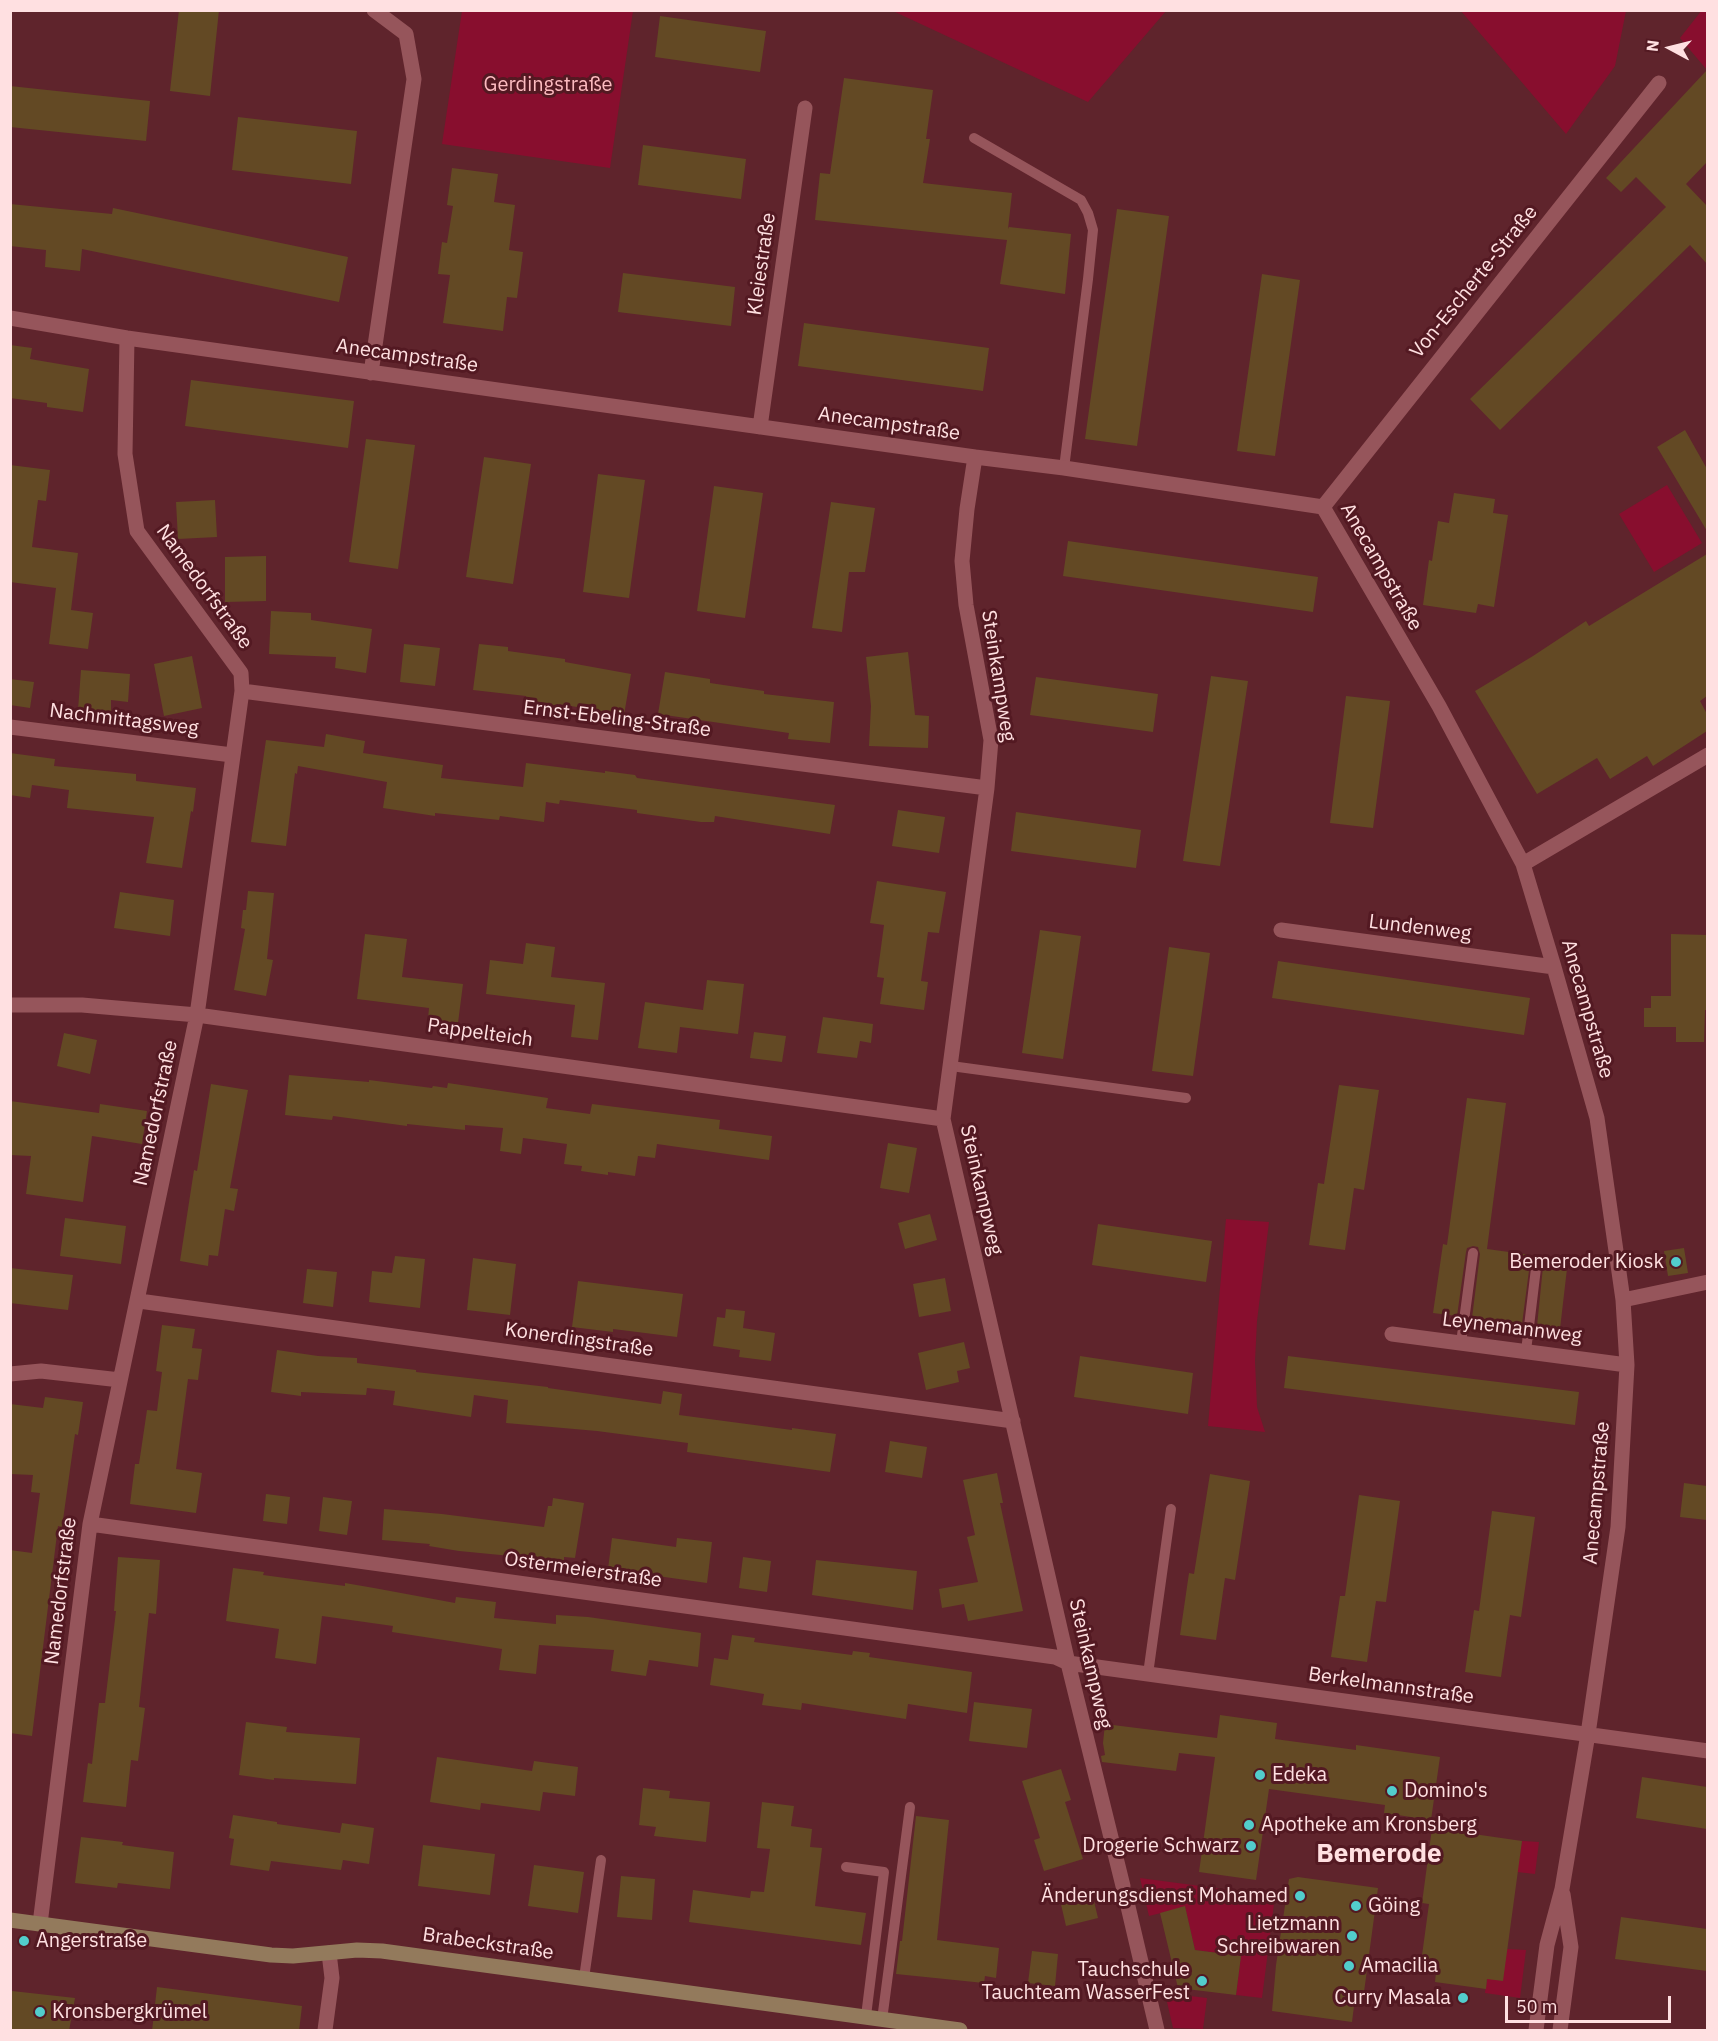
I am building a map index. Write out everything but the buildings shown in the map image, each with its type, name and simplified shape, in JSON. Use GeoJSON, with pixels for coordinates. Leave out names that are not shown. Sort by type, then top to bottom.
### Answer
{"type":"FeatureCollection","features":[{"type":"Feature","properties":{"kind":"main road","name":"Brabeckstraße"},"geometry":{"type":"LineString","coordinates":[[10,1920],[271,1955],[292,1956],[357,1950],[382,1951],[866,2016],[960,2031]]}},
{"type":"Feature","properties":{"kind":"street"},"geometry":{"type":"LineString","coordinates":[[371,373],[414,79],[406,34],[374,10]]}},
{"type":"Feature","properties":{"kind":"street","name":"Von-Escherte-Straße"},"geometry":{"type":"LineString","coordinates":[[1323,507],[1659,83]]}},
{"type":"Feature","properties":{"kind":"street","name":"Kleiestraße"},"geometry":{"type":"LineString","coordinates":[[760,427],[805,108]]}},
{"type":"Feature","properties":{"kind":"street","name":"Anecampstraße"},"geometry":{"type":"LineString","coordinates":[[10,318],[127,338],[1064,468],[1323,507],[1438,706],[1523,864],[1597,1118],[1623,1300],[1627,1365],[1618,1527],[1588,1734],[1562,1888],[1546,1945],[1536,2031]]}},
{"type":"Feature","properties":{"kind":"street","name":"Namedorfstraße"},"geometry":{"type":"LineString","coordinates":[[40,1924],[90,1524],[139,1301],[197,1015],[242,691],[241,673],[137,531],[124,454],[127,338]]}},
{"type":"Feature","properties":{"kind":"street","name":"Steinkampweg"},"geometry":{"type":"LineString","coordinates":[[975,457],[967,509],[963,561],[966,605],[990,740],[987,788],[943,1119],[1068,1663],[1157,2031]]}},
{"type":"Feature","properties":{"kind":"street","name":"Ernst-Ebeling-Straße"},"geometry":{"type":"LineString","coordinates":[[242,691],[987,788]]}},
{"type":"Feature","properties":{"kind":"street","name":"Nachmittagsweg"},"geometry":{"type":"LineString","coordinates":[[10,727],[232,755]]}},
{"type":"Feature","properties":{"kind":"street"},"geometry":{"type":"LineString","coordinates":[[1523,864],[1707,755]]}},
{"type":"Feature","properties":{"kind":"street","name":"Lundenweg"},"geometry":{"type":"LineString","coordinates":[[1281,930],[1554,967]]}},
{"type":"Feature","properties":{"kind":"street","name":"Pappelteich"},"geometry":{"type":"LineString","coordinates":[[10,1005],[81,1005],[197,1015],[943,1119]]}},
{"type":"Feature","properties":{"kind":"street"},"geometry":{"type":"LineString","coordinates":[[1623,1300],[1707,1282]]}},
{"type":"Feature","properties":{"kind":"street","name":"Konerdingstraße"},"geometry":{"type":"LineString","coordinates":[[139,1301],[1013,1421]]}},
{"type":"Feature","properties":{"kind":"street","name":"Leynemannweg"},"geometry":{"type":"LineString","coordinates":[[1392,1334],[1627,1365]]}},
{"type":"Feature","properties":{"kind":"street"},"geometry":{"type":"LineString","coordinates":[[10,1374],[41,1371],[120,1380]]}},
{"type":"Feature","properties":{"kind":"street","name":"Ostermeierstraße"},"geometry":{"type":"LineString","coordinates":[[90,1524],[1054,1657],[1068,1663]]}},
{"type":"Feature","properties":{"kind":"street","name":"Berkelmannstraße"},"geometry":{"type":"LineString","coordinates":[[1068,1663],[1707,1750]]}},
{"type":"Feature","properties":{"kind":"street","name":"Anecampstraße"},"geometry":{"type":"LineString","coordinates":[[1560,2031],[1571,1947],[1562,1888]]}},
{"type":"Feature","properties":{"kind":"street"},"geometry":{"type":"LineString","coordinates":[[325,2031],[332,1978],[329,1953]]}},
{"type":"Feature","properties":{"kind":"lane"},"geometry":{"type":"LineString","coordinates":[[974,138],[1081,200],[1093,230],[1064,468]]}},
{"type":"Feature","properties":{"kind":"lane"},"geometry":{"type":"LineString","coordinates":[[951,1066],[1186,1098]]}},
{"type":"Feature","properties":{"kind":"lane"},"geometry":{"type":"LineString","coordinates":[[1461,1343],[1473,1253]]}},
{"type":"Feature","properties":{"kind":"lane"},"geometry":{"type":"LineString","coordinates":[[1526,1351],[1537,1260]]}},
{"type":"Feature","properties":{"kind":"lane"},"geometry":{"type":"LineString","coordinates":[[1148,1674],[1171,1509]]}},
{"type":"Feature","properties":{"kind":"lane"},"geometry":{"type":"LineString","coordinates":[[882,2020],[910,1808]]}},
{"type":"Feature","properties":{"kind":"lane"},"geometry":{"type":"LineString","coordinates":[[584,1978],[601,1860]]}},
{"type":"Feature","properties":{"kind":"lane"},"geometry":{"type":"LineString","coordinates":[[846,1867],[884,1872],[866,2016]]}},
{"type":"Feature","properties":{"kind":"green space"},"geometry":{"type":"Polygon","coordinates":[[[1702,10],[1707,11],[1707,70],[1680,38],[1702,10]]]}},
{"type":"Feature","properties":{"kind":"green space","name":"Gerdingstraße"},"geometry":{"type":"Polygon","coordinates":[[[462,11],[633,11],[610,168],[442,144],[462,11]]]}},
{"type":"Feature","properties":{"kind":"green space"},"geometry":{"type":"Polygon","coordinates":[[[893,11],[1166,11],[1088,102],[893,11]]]}},
{"type":"Feature","properties":{"kind":"green space"},"geometry":{"type":"Polygon","coordinates":[[[1461,11],[1626,11],[1615,66],[1566,134],[1461,11]]]}},
{"type":"Feature","properties":{"kind":"green space"},"geometry":{"type":"Polygon","coordinates":[[[1667,485],[1702,543],[1654,572],[1619,514],[1667,485]]]}},
{"type":"Feature","properties":{"kind":"green space"},"geometry":{"type":"Polygon","coordinates":[[[1226,1219],[1269,1222],[1257,1321],[1255,1361],[1257,1407],[1265,1432],[1208,1426],[1226,1219]]]}},
{"type":"Feature","properties":{"kind":"green space"},"geometry":{"type":"Polygon","coordinates":[[[1522,1841],[1539,1842],[1535,1874],[1517,1872],[1522,1841]]]}},
{"type":"Feature","properties":{"kind":"green space"},"geometry":{"type":"Polygon","coordinates":[[[1140,1878],[1275,1896],[1262,1998],[1236,1995],[1241,1956],[1195,1950],[1185,1907],[1149,1916],[1140,1878]]]}},
{"type":"Feature","properties":{"kind":"green space"},"geometry":{"type":"Polygon","coordinates":[[[1507,1949],[1526,1950],[1520,1998],[1485,1993],[1487,1979],[1507,1949]]]}},
{"type":"Feature","properties":{"kind":"green space"},"geometry":{"type":"Polygon","coordinates":[[[1165,1993],[1207,1998],[1203,2029],[1173,2028],[1165,1993]]]}},
{"type":"Feature","properties":{"kind":"place","name":"Bemeroder Kiosk"},"geometry":{"type":"Point","coordinates":[1676,1262]}},
{"type":"Feature","properties":{"kind":"place","name":"Edeka"},"geometry":{"type":"Point","coordinates":[1260,1775]}},
{"type":"Feature","properties":{"kind":"place","name":"Domino's"},"geometry":{"type":"Point","coordinates":[1392,1791]}},
{"type":"Feature","properties":{"kind":"place","name":"Apotheke am Kronsberg"},"geometry":{"type":"Point","coordinates":[1249,1825]}},
{"type":"Feature","properties":{"kind":"place","name":"Drogerie Schwarz"},"geometry":{"type":"Point","coordinates":[1251,1846]}},
{"type":"Feature","properties":{"kind":"place","name":"Änderungsdienst Mohamed"},"geometry":{"type":"Point","coordinates":[1300,1896]}},
{"type":"Feature","properties":{"kind":"place","name":"Göing"},"geometry":{"type":"Point","coordinates":[1356,1906]}},
{"type":"Feature","properties":{"kind":"place","name":"Lietzmann Schreibwaren"},"geometry":{"type":"Point","coordinates":[1352,1936]}},
{"type":"Feature","properties":{"kind":"place","name":"Angerstraße"},"geometry":{"type":"Point","coordinates":[24,1941]}},
{"type":"Feature","properties":{"kind":"place","name":"Amacilia"},"geometry":{"type":"Point","coordinates":[1349,1966]}},
{"type":"Feature","properties":{"kind":"place","name":"Tauchschule Tauchteam WasserFest"},"geometry":{"type":"Point","coordinates":[1202,1981]}},
{"type":"Feature","properties":{"kind":"place","name":"Curry Masala"},"geometry":{"type":"Point","coordinates":[1463,1998]}},
{"type":"Feature","properties":{"kind":"place","name":"Kronsbergkrümel"},"geometry":{"type":"Point","coordinates":[40,2012]}},
{"type":"Feature","properties":{"kind":"district","name":"Bemerode"},"geometry":{"type":"Point","coordinates":[1379,1854]}}]}
